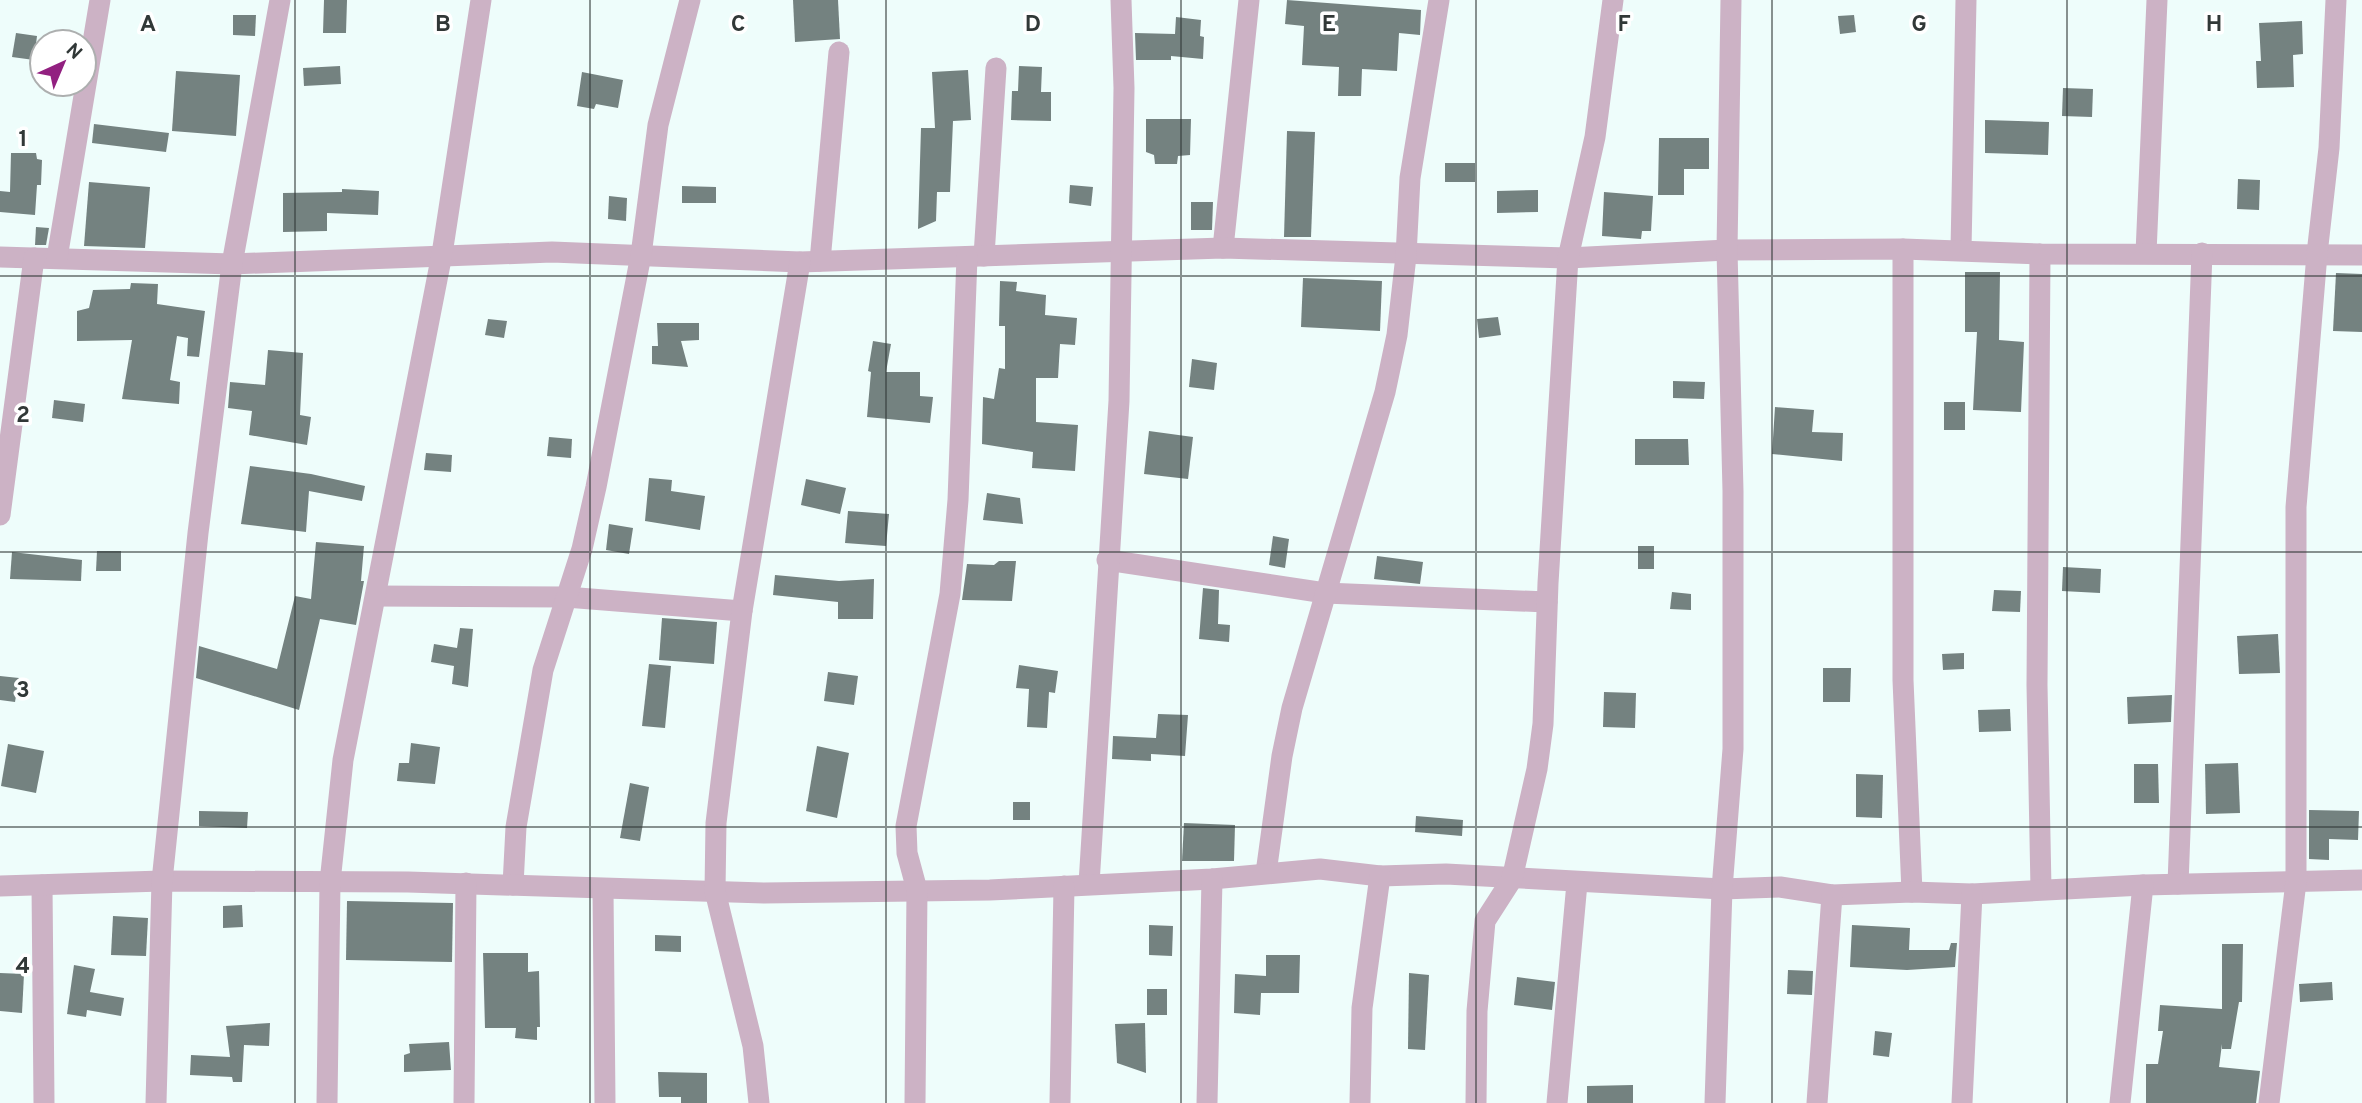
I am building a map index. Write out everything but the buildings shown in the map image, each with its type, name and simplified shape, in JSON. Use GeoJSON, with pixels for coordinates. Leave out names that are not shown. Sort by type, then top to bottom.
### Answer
{"type":"FeatureCollection","features":[{"type":"Feature","properties":{"kind":"street"},"geometry":{"type":"LineString","coordinates":[[57,258],[100,0]]}},
{"type":"Feature","properties":{"kind":"street"},"geometry":{"type":"LineString","coordinates":[[156,1103],[162,881],[198,533],[232,264],[280,0]]}},
{"type":"Feature","properties":{"kind":"street"},"geometry":{"type":"LineString","coordinates":[[327,1103],[330,882],[344,760],[442,254],[481,0]]}},
{"type":"Feature","properties":{"kind":"street"},"geometry":{"type":"LineString","coordinates":[[513,886],[516,827],[543,670],[582,549],[596,486],[641,255],[658,125],[690,0]]}},
{"type":"Feature","properties":{"kind":"street"},"geometry":{"type":"LineString","coordinates":[[1089,884],[1103,696],[1107,560],[1119,401],[1122,249],[1121,0]]}},
{"type":"Feature","properties":{"kind":"street"},"geometry":{"type":"LineString","coordinates":[[1223,248],[1249,0]]}},
{"type":"Feature","properties":{"kind":"street"},"geometry":{"type":"LineString","coordinates":[[1266,873],[1292,708],[1385,393],[1397,335],[1406,256],[1410,178],[1439,0]]}},
{"type":"Feature","properties":{"kind":"street"},"geometry":{"type":"LineString","coordinates":[[1476,1103],[1477,1011],[1485,921],[1512,879],[1537,769],[1543,724],[1547,602],[1568,258],[1595,137],[1613,0]]}},
{"type":"Feature","properties":{"kind":"street"},"geometry":{"type":"LineString","coordinates":[[1715,1103],[1722,889],[1733,749],[1733,491],[1727,250],[1731,0]]}},
{"type":"Feature","properties":{"kind":"street"},"geometry":{"type":"LineString","coordinates":[[1961,249],[1966,0]]}},
{"type":"Feature","properties":{"kind":"street"},"geometry":{"type":"LineString","coordinates":[[2146,253],[2157,0]]}},
{"type":"Feature","properties":{"kind":"street"},"geometry":{"type":"LineString","coordinates":[[2269,1103],[2295,882],[2296,507],[2317,254],[2329,148],[2336,0]]}},
{"type":"Feature","properties":{"kind":"street"},"geometry":{"type":"LineString","coordinates":[[759,1103],[752,1046],[715,891],[720,775],[742,611],[810,262],[839,52]]}},
{"type":"Feature","properties":{"kind":"street"},"geometry":{"type":"LineString","coordinates":[[915,1103],[917,890],[907,853],[906,826],[950,594],[976,257],[996,68]]}},
{"type":"Feature","properties":{"kind":"street"},"geometry":{"type":"LineString","coordinates":[[0,257],[232,264],[442,254],[552,252],[810,262],[1122,249],[1223,248],[1406,256],[1568,258],[1727,250],[1903,248],[2040,254],[2362,255]]}},
{"type":"Feature","properties":{"kind":"street"},"geometry":{"type":"LineString","coordinates":[[1903,248],[1903,680],[1912,892]]}},
{"type":"Feature","properties":{"kind":"street"},"geometry":{"type":"LineString","coordinates":[[2178,884],[2202,253]]}},
{"type":"Feature","properties":{"kind":"street"},"geometry":{"type":"LineString","coordinates":[[2040,254],[2037,685],[2041,889]]}},
{"type":"Feature","properties":{"kind":"street"},"geometry":{"type":"LineString","coordinates":[[0,515],[34,258]]}},
{"type":"Feature","properties":{"kind":"street"},"geometry":{"type":"LineString","coordinates":[[1107,560],[1325,593],[1547,602]]}},
{"type":"Feature","properties":{"kind":"street"},"geometry":{"type":"LineString","coordinates":[[376,596],[566,597],[742,611]]}},
{"type":"Feature","properties":{"kind":"street"},"geometry":{"type":"LineString","coordinates":[[0,886],[162,881],[466,883],[603,890],[990,890],[1212,879],[1320,869],[1381,876],[1446,874],[1722,889],[1780,887],[1832,895],[1912,892],[1972,894],[2143,885],[2362,880]]}},
{"type":"Feature","properties":{"kind":"street"},"geometry":{"type":"LineString","coordinates":[[1360,1103],[1362,1008],[1381,876]]}},
{"type":"Feature","properties":{"kind":"street"},"geometry":{"type":"LineString","coordinates":[[1207,1103],[1212,879]]}},
{"type":"Feature","properties":{"kind":"street"},"geometry":{"type":"LineString","coordinates":[[464,1103],[466,883]]}},
{"type":"Feature","properties":{"kind":"street"},"geometry":{"type":"LineString","coordinates":[[1557,1103],[1577,883]]}},
{"type":"Feature","properties":{"kind":"street"},"geometry":{"type":"LineString","coordinates":[[42,885],[44,1103]]}},
{"type":"Feature","properties":{"kind":"street"},"geometry":{"type":"LineString","coordinates":[[2120,1103],[2143,885]]}},
{"type":"Feature","properties":{"kind":"street"},"geometry":{"type":"LineString","coordinates":[[1060,1103],[1064,886]]}},
{"type":"Feature","properties":{"kind":"street"},"geometry":{"type":"LineString","coordinates":[[603,890],[605,1103]]}},
{"type":"Feature","properties":{"kind":"street"},"geometry":{"type":"LineString","coordinates":[[1962,1103],[1972,894]]}},
{"type":"Feature","properties":{"kind":"street"},"geometry":{"type":"LineString","coordinates":[[1817,1103],[1832,895]]}}]}
